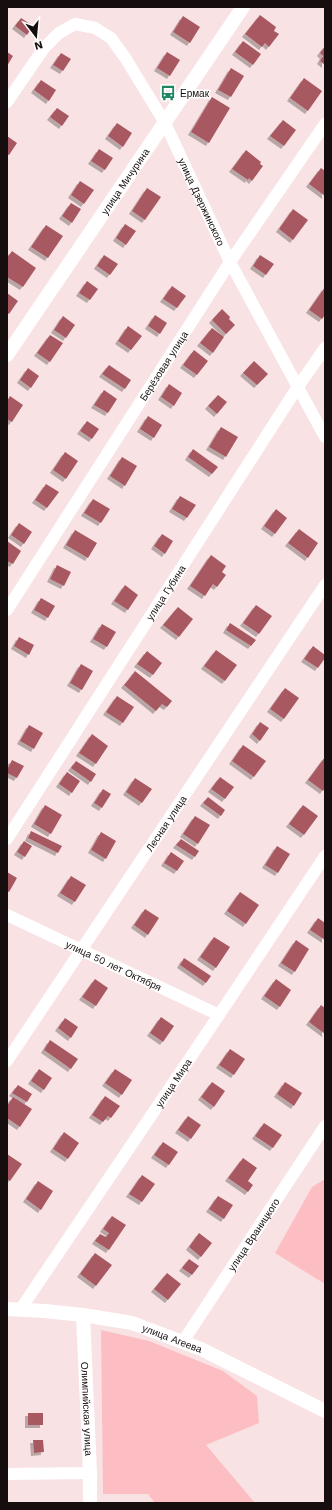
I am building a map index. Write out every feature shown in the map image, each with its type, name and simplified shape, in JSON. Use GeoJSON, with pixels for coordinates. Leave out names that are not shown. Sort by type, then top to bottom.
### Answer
{"type":"FeatureCollection","features":[{"type":"Feature","properties":{"kind":"street","name":"улица Мичурина"},"geometry":{"type":"LineString","coordinates":[[7,355],[243,7]]}},
{"type":"Feature","properties":{"kind":"street","name":"улица Дзержинского"},"geometry":{"type":"LineString","coordinates":[[7,102],[44,48],[59,33],[75,24],[95,28],[111,38],[126,59],[165,123],[230,262],[297,388],[325,437]]}},
{"type":"Feature","properties":{"kind":"street","name":"Берёзовая улица"},"geometry":{"type":"LineString","coordinates":[[7,610],[230,262],[325,124]]}},
{"type":"Feature","properties":{"kind":"street","name":"улица Губина"},"geometry":{"type":"LineString","coordinates":[[7,839],[297,388],[325,348]]}},
{"type":"Feature","properties":{"kind":"street","name":"Лесная улица"},"geometry":{"type":"LineString","coordinates":[[7,1061],[325,585]]}},
{"type":"Feature","properties":{"kind":"street","name":"улица Мира"},"geometry":{"type":"LineString","coordinates":[[13,1310],[219,1015],[325,856]]}},
{"type":"Feature","properties":{"kind":"street","name":"улица 50 лет Октября"},"geometry":{"type":"LineString","coordinates":[[7,915],[219,1015]]}},
{"type":"Feature","properties":{"kind":"street","name":"улица Враницкого"},"geometry":{"type":"LineString","coordinates":[[182,1342],[325,1126]]}},
{"type":"Feature","properties":{"kind":"street","name":"улица Агеева"},"geometry":{"type":"LineString","coordinates":[[13,1310],[83,1315],[132,1323],[201,1349],[325,1411]]}},
{"type":"Feature","properties":{"kind":"street","name":"Олимпийская улица"},"geometry":{"type":"LineString","coordinates":[[83,1315],[90,1503]]}},
{"type":"Feature","properties":{"kind":"street"},"geometry":{"type":"LineString","coordinates":[[7,1474],[90,1474]]}},
{"type":"Feature","properties":{"kind":"shaded area"},"geometry":{"type":"Polygon","coordinates":[[[325,1179],[325,1284],[275,1253],[312,1187],[325,1179]]]}},
{"type":"Feature","properties":{"kind":"shaded area"},"geometry":{"type":"Polygon","coordinates":[[[101,1330],[149,1341],[223,1371],[257,1396],[259,1423],[206,1445],[255,1503],[155,1503],[148,1494],[103,1494],[101,1330]]]}},
{"type":"Feature","properties":{"kind":"building"},"geometry":{"type":"Polygon","coordinates":[[[260,15],[276,27],[274,31],[279,34],[269,47],[265,43],[262,47],[245,34],[260,15]]]}},
{"type":"Feature","properties":{"kind":"building"},"geometry":{"type":"Polygon","coordinates":[[[183,16],[200,27],[190,43],[173,32],[183,16]]]}},
{"type":"Feature","properties":{"kind":"building"},"geometry":{"type":"Polygon","coordinates":[[[21,18],[33,26],[27,35],[15,26],[21,18]]]}},
{"type":"Feature","properties":{"kind":"building"},"geometry":{"type":"Polygon","coordinates":[[[243,41],[261,54],[253,65],[235,52],[243,41]]]}},
{"type":"Feature","properties":{"kind":"building"},"geometry":{"type":"Polygon","coordinates":[[[325,46],[325,65],[320,61],[323,56],[320,53],[325,46]]]}},
{"type":"Feature","properties":{"kind":"building"},"geometry":{"type":"Polygon","coordinates":[[[7,52],[13,56],[7,66],[7,52]]]}},
{"type":"Feature","properties":{"kind":"building"},"geometry":{"type":"Polygon","coordinates":[[[167,52],[180,60],[170,76],[157,68],[167,52]]]}},
{"type":"Feature","properties":{"kind":"building"},"geometry":{"type":"Polygon","coordinates":[[[61,53],[71,59],[63,71],[53,65],[61,53]]]}},
{"type":"Feature","properties":{"kind":"building"},"geometry":{"type":"Polygon","coordinates":[[[231,68],[244,76],[231,97],[218,90],[231,68]]]}},
{"type":"Feature","properties":{"kind":"building"},"geometry":{"type":"Polygon","coordinates":[[[304,78],[322,91],[308,111],[290,98],[304,78]]]}},
{"type":"Feature","properties":{"kind":"building"},"geometry":{"type":"Polygon","coordinates":[[[41,80],[56,90],[49,101],[34,90],[41,80]]]}},
{"type":"Feature","properties":{"kind":"building"},"geometry":{"type":"Polygon","coordinates":[[[212,97],[230,108],[209,143],[191,132],[212,97]]]}},
{"type":"Feature","properties":{"kind":"building"},"geometry":{"type":"Polygon","coordinates":[[[57,108],[69,116],[62,126],[50,117],[57,108]]]}},
{"type":"Feature","properties":{"kind":"building"},"geometry":{"type":"Polygon","coordinates":[[[283,120],[296,130],[284,146],[270,136],[283,120]]]}},
{"type":"Feature","properties":{"kind":"building"},"geometry":{"type":"Polygon","coordinates":[[[117,123],[132,133],[123,147],[108,136],[117,123]]]}},
{"type":"Feature","properties":{"kind":"building"},"geometry":{"type":"Polygon","coordinates":[[[7,136],[17,143],[9,155],[7,154],[7,136]]]}},
{"type":"Feature","properties":{"kind":"building"},"geometry":{"type":"Polygon","coordinates":[[[99,149],[113,158],[105,170],[91,161],[99,149]]]}},
{"type":"Feature","properties":{"kind":"building"},"geometry":{"type":"Polygon","coordinates":[[[246,150],[261,162],[260,164],[263,166],[252,181],[249,178],[248,180],[232,169],[246,150]]]}},
{"type":"Feature","properties":{"kind":"building"},"geometry":{"type":"Polygon","coordinates":[[[321,168],[325,171],[325,196],[309,184],[321,168]]]}},
{"type":"Feature","properties":{"kind":"building"},"geometry":{"type":"Polygon","coordinates":[[[80,181],[94,190],[84,204],[71,195],[80,181]]]}},
{"type":"Feature","properties":{"kind":"building"},"geometry":{"type":"Polygon","coordinates":[[[147,188],[161,197],[145,220],[132,211],[147,188]]]}},
{"type":"Feature","properties":{"kind":"building"},"geometry":{"type":"Polygon","coordinates":[[[71,203],[81,209],[72,223],[62,216],[71,203]]]}},
{"type":"Feature","properties":{"kind":"building"},"geometry":{"type":"Polygon","coordinates":[[[293,209],[308,220],[293,240],[279,229],[293,209]]]}},
{"type":"Feature","properties":{"kind":"building"},"geometry":{"type":"Polygon","coordinates":[[[125,224],[136,231],[126,245],[116,238],[125,224]]]}},
{"type":"Feature","properties":{"kind":"building"},"geometry":{"type":"Polygon","coordinates":[[[46,225],[63,236],[48,258],[31,247],[46,225]]]}},
{"type":"Feature","properties":{"kind":"building"},"geometry":{"type":"Polygon","coordinates":[[[12,251],[36,268],[23,287],[7,277],[7,258],[12,251]]]}},
{"type":"Feature","properties":{"kind":"building"},"geometry":{"type":"Polygon","coordinates":[[[104,255],[118,264],[110,275],[97,266],[104,255]]]}},
{"type":"Feature","properties":{"kind":"building"},"geometry":{"type":"Polygon","coordinates":[[[260,255],[274,264],[266,275],[253,266],[260,255]]]}},
{"type":"Feature","properties":{"kind":"building"},"geometry":{"type":"Polygon","coordinates":[[[87,281],[98,289],[90,300],[79,293],[87,281]]]}},
{"type":"Feature","properties":{"kind":"building"},"geometry":{"type":"Polygon","coordinates":[[[172,286],[186,296],[177,308],[163,299],[172,286]]]}},
{"type":"Feature","properties":{"kind":"building"},"geometry":{"type":"Polygon","coordinates":[[[325,287],[325,315],[322,319],[309,310],[325,287]]]}},
{"type":"Feature","properties":{"kind":"building"},"geometry":{"type":"Polygon","coordinates":[[[7,293],[18,301],[9,314],[7,312],[7,293]]]}},
{"type":"Feature","properties":{"kind":"building"},"geometry":{"type":"Polygon","coordinates":[[[222,309],[235,325],[226,334],[212,320],[222,309]]]}},
{"type":"Feature","properties":{"kind":"building"},"geometry":{"type":"Polygon","coordinates":[[[155,315],[167,323],[160,334],[148,326],[155,315]]]}},
{"type":"Feature","properties":{"kind":"building"},"geometry":{"type":"Polygon","coordinates":[[[63,316],[75,325],[66,338],[54,330],[63,316]]]}},
{"type":"Feature","properties":{"kind":"building"},"geometry":{"type":"Polygon","coordinates":[[[128,326],[142,336],[131,350],[118,341],[128,326]]]}},
{"type":"Feature","properties":{"kind":"building"},"geometry":{"type":"Polygon","coordinates":[[[212,328],[224,337],[213,353],[200,343],[212,328]]]}},
{"type":"Feature","properties":{"kind":"building"},"geometry":{"type":"Polygon","coordinates":[[[50,335],[63,343],[50,362],[37,353],[50,335]]]}},
{"type":"Feature","properties":{"kind":"building"},"geometry":{"type":"Polygon","coordinates":[[[194,350],[208,361],[197,375],[183,365],[194,350]]]}},
{"type":"Feature","properties":{"kind":"building"},"geometry":{"type":"Polygon","coordinates":[[[254,361],[268,374],[257,385],[243,373],[254,361]]]}},
{"type":"Feature","properties":{"kind":"building"},"geometry":{"type":"Polygon","coordinates":[[[109,365],[131,380],[125,389],[102,374],[109,365]]]}},
{"type":"Feature","properties":{"kind":"building"},"geometry":{"type":"Polygon","coordinates":[[[28,368],[39,376],[31,388],[20,380],[28,368]]]}},
{"type":"Feature","properties":{"kind":"building"},"geometry":{"type":"Polygon","coordinates":[[[169,384],[182,393],[174,406],[161,397],[169,384]]]}},
{"type":"Feature","properties":{"kind":"building"},"geometry":{"type":"Polygon","coordinates":[[[104,390],[117,399],[108,413],[94,405],[104,390]]]}},
{"type":"Feature","properties":{"kind":"building"},"geometry":{"type":"Polygon","coordinates":[[[218,395],[227,402],[217,414],[208,406],[218,395]]]}},
{"type":"Feature","properties":{"kind":"building"},"geometry":{"type":"Polygon","coordinates":[[[10,396],[23,405],[12,422],[7,419],[7,401],[10,396]]]}},
{"type":"Feature","properties":{"kind":"building"},"geometry":{"type":"Polygon","coordinates":[[[148,416],[162,425],[154,438],[140,429],[148,416]]]}},
{"type":"Feature","properties":{"kind":"building"},"geometry":{"type":"Polygon","coordinates":[[[87,421],[99,429],[92,439],[80,431],[87,421]]]}},
{"type":"Feature","properties":{"kind":"building"},"geometry":{"type":"Polygon","coordinates":[[[221,427],[238,437],[226,457],[209,447],[221,427]]]}},
{"type":"Feature","properties":{"kind":"building"},"geometry":{"type":"Polygon","coordinates":[[[193,449],[218,467],[212,474],[188,457],[193,449]]]}},
{"type":"Feature","properties":{"kind":"building"},"geometry":{"type":"Polygon","coordinates":[[[65,452],[78,461],[66,479],[53,470],[65,452]]]}},
{"type":"Feature","properties":{"kind":"building"},"geometry":{"type":"Polygon","coordinates":[[[122,457],[137,466],[125,486],[110,476],[122,457]]]}},
{"type":"Feature","properties":{"kind":"building"},"geometry":{"type":"Polygon","coordinates":[[[46,484],[59,492],[47,508],[35,500],[46,484]]]}},
{"type":"Feature","properties":{"kind":"building"},"geometry":{"type":"Polygon","coordinates":[[[180,496],[196,505],[187,518],[172,509],[180,496]]]}},
{"type":"Feature","properties":{"kind":"building"},"geometry":{"type":"Polygon","coordinates":[[[93,499],[110,509],[101,523],[84,513],[93,499]]]}},
{"type":"Feature","properties":{"kind":"building"},"geometry":{"type":"Polygon","coordinates":[[[276,509],[287,518],[275,534],[264,526],[276,509]]]}},
{"type":"Feature","properties":{"kind":"building"},"geometry":{"type":"Polygon","coordinates":[[[19,523],[32,532],[24,544],[11,535],[19,523]]]}},
{"type":"Feature","properties":{"kind":"building"},"geometry":{"type":"Polygon","coordinates":[[[299,529],[318,543],[308,558],[288,543],[299,529]]]}},
{"type":"Feature","properties":{"kind":"building"},"geometry":{"type":"Polygon","coordinates":[[[75,530],[97,543],[88,558],[66,545],[75,530]]]}},
{"type":"Feature","properties":{"kind":"building"},"geometry":{"type":"Polygon","coordinates":[[[162,534],[173,541],[165,554],[154,546],[162,534]]]}},
{"type":"Feature","properties":{"kind":"building"},"geometry":{"type":"Polygon","coordinates":[[[7,541],[21,551],[13,564],[7,561],[7,541]]]}},
{"type":"Feature","properties":{"kind":"building"},"geometry":{"type":"Polygon","coordinates":[[[211,555],[226,566],[222,572],[226,575],[217,587],[213,584],[205,596],[190,586],[211,555]]]}},
{"type":"Feature","properties":{"kind":"building"},"geometry":{"type":"Polygon","coordinates":[[[57,565],[71,572],[64,586],[50,579],[57,565]]]}},
{"type":"Feature","properties":{"kind":"building"},"geometry":{"type":"Polygon","coordinates":[[[125,585],[138,595],[128,610],[114,601],[125,585]]]}},
{"type":"Feature","properties":{"kind":"building"},"geometry":{"type":"Polygon","coordinates":[[[41,598],[55,606],[48,618],[34,610],[41,598]]]}},
{"type":"Feature","properties":{"kind":"building"},"geometry":{"type":"Polygon","coordinates":[[[256,605],[272,616],[259,634],[243,623],[256,605]]]}},
{"type":"Feature","properties":{"kind":"building"},"geometry":{"type":"Polygon","coordinates":[[[178,607],[193,619],[179,637],[163,625],[178,607]]]}},
{"type":"Feature","properties":{"kind":"building"},"geometry":{"type":"Polygon","coordinates":[[[230,623],[256,640],[251,646],[226,630],[230,623]]]}},
{"type":"Feature","properties":{"kind":"building"},"geometry":{"type":"Polygon","coordinates":[[[102,624],[116,632],[107,647],[93,639],[102,624]]]}},
{"type":"Feature","properties":{"kind":"building"},"geometry":{"type":"Polygon","coordinates":[[[19,637],[34,645],[29,655],[14,646],[19,637]]]}},
{"type":"Feature","properties":{"kind":"building"},"geometry":{"type":"Polygon","coordinates":[[[313,646],[325,655],[325,658],[318,668],[304,659],[313,646]]]}},
{"type":"Feature","properties":{"kind":"building"},"geometry":{"type":"Polygon","coordinates":[[[216,650],[237,665],[225,681],[204,666],[216,650]]]}},
{"type":"Feature","properties":{"kind":"building"},"geometry":{"type":"Polygon","coordinates":[[[147,651],[162,663],[153,675],[137,664],[147,651]]]}},
{"type":"Feature","properties":{"kind":"building"},"geometry":{"type":"Polygon","coordinates":[[[81,664],[93,671],[82,690],[70,683],[81,664]]]}},
{"type":"Feature","properties":{"kind":"building"},"geometry":{"type":"Polygon","coordinates":[[[135,671],[172,701],[167,707],[162,704],[156,711],[124,685],[135,671]]]}},
{"type":"Feature","properties":{"kind":"building"},"geometry":{"type":"Polygon","coordinates":[[[285,688],[299,698],[284,719],[270,709],[285,688]]]}},
{"type":"Feature","properties":{"kind":"building"},"geometry":{"type":"Polygon","coordinates":[[[117,696],[134,707],[123,723],[106,712],[117,696]]]}},
{"type":"Feature","properties":{"kind":"building"},"geometry":{"type":"Polygon","coordinates":[[[260,722],[269,728],[260,741],[252,734],[260,722]]]}},
{"type":"Feature","properties":{"kind":"building"},"geometry":{"type":"Polygon","coordinates":[[[29,725],[43,733],[34,749],[20,741],[29,725]]]}},
{"type":"Feature","properties":{"kind":"building"},"geometry":{"type":"Polygon","coordinates":[[[92,734],[108,746],[96,764],[79,753],[92,734]]]}},
{"type":"Feature","properties":{"kind":"building"},"geometry":{"type":"Polygon","coordinates":[[[243,745],[266,761],[254,777],[232,761],[243,745]]]}},
{"type":"Feature","properties":{"kind":"building"},"geometry":{"type":"Polygon","coordinates":[[[325,757],[325,788],[323,791],[308,780],[325,757]]]}},
{"type":"Feature","properties":{"kind":"building"},"geometry":{"type":"Polygon","coordinates":[[[12,760],[24,766],[17,778],[7,773],[12,760]]]}},
{"type":"Feature","properties":{"kind":"building"},"geometry":{"type":"Polygon","coordinates":[[[76,761],[96,774],[91,782],[71,768],[76,761]]]}},
{"type":"Feature","properties":{"kind":"building"},"geometry":{"type":"Polygon","coordinates":[[[67,772],[80,781],[72,793],[59,784],[67,772]]]}},
{"type":"Feature","properties":{"kind":"building"},"geometry":{"type":"Polygon","coordinates":[[[220,777],[234,787],[225,799],[211,789],[220,777]]]}},
{"type":"Feature","properties":{"kind":"building"},"geometry":{"type":"Polygon","coordinates":[[[135,778],[152,789],[142,803],[126,792],[135,778]]]}},
{"type":"Feature","properties":{"kind":"building"},"geometry":{"type":"Polygon","coordinates":[[[103,789],[111,794],[102,808],[94,803],[103,789]]]}},
{"type":"Feature","properties":{"kind":"building"},"geometry":{"type":"Polygon","coordinates":[[[208,797],[225,810],[221,816],[203,803],[208,797]]]}},
{"type":"Feature","properties":{"kind":"building"},"geometry":{"type":"Polygon","coordinates":[[[45,805],[62,815],[51,834],[34,824],[45,805]]]}},
{"type":"Feature","properties":{"kind":"building"},"geometry":{"type":"Polygon","coordinates":[[[303,805],[318,816],[304,835],[289,824],[303,805]]]}},
{"type":"Feature","properties":{"kind":"building"},"geometry":{"type":"Polygon","coordinates":[[[195,816],[210,825],[198,844],[183,834],[195,816]]]}},
{"type":"Feature","properties":{"kind":"building"},"geometry":{"type":"Polygon","coordinates":[[[31,831],[62,846],[58,853],[28,838],[31,831]]]}},
{"type":"Feature","properties":{"kind":"building"},"geometry":{"type":"Polygon","coordinates":[[[101,832],[116,841],[106,859],[91,850],[101,832]]]}},
{"type":"Feature","properties":{"kind":"building"},"geometry":{"type":"Polygon","coordinates":[[[181,839],[199,851],[195,857],[176,845],[181,839]]]}},
{"type":"Feature","properties":{"kind":"building"},"geometry":{"type":"Polygon","coordinates":[[[24,841],[32,846],[25,857],[17,852],[24,841]]]}},
{"type":"Feature","properties":{"kind":"building"},"geometry":{"type":"Polygon","coordinates":[[[277,846],[290,854],[278,873],[265,865],[277,846]]]}},
{"type":"Feature","properties":{"kind":"building"},"geometry":{"type":"Polygon","coordinates":[[[171,852],[184,861],[177,871],[164,863],[171,852]]]}},
{"type":"Feature","properties":{"kind":"building"},"geometry":{"type":"Polygon","coordinates":[[[7,872],[17,878],[9,892],[7,891],[7,872]]]}},
{"type":"Feature","properties":{"kind":"building"},"geometry":{"type":"Polygon","coordinates":[[[71,876],[86,885],[75,902],[60,893],[71,876]]]}},
{"type":"Feature","properties":{"kind":"building"},"geometry":{"type":"Polygon","coordinates":[[[240,892],[259,905],[246,924],[227,911],[240,892]]]}},
{"type":"Feature","properties":{"kind":"building"},"geometry":{"type":"Polygon","coordinates":[[[145,909],[159,918],[148,935],[134,925],[145,909]]]}},
{"type":"Feature","properties":{"kind":"building"},"geometry":{"type":"Polygon","coordinates":[[[318,918],[325,923],[325,940],[310,930],[318,918]]]}},
{"type":"Feature","properties":{"kind":"building"},"geometry":{"type":"Polygon","coordinates":[[[214,937],[230,947],[216,968],[200,957],[214,937]]]}},
{"type":"Feature","properties":{"kind":"building"},"geometry":{"type":"Polygon","coordinates":[[[296,940],[309,949],[295,972],[281,963],[296,940]]]}},
{"type":"Feature","properties":{"kind":"building"},"geometry":{"type":"Polygon","coordinates":[[[184,958],[211,976],[206,983],[180,965],[184,958]]]}},
{"type":"Feature","properties":{"kind":"building"},"geometry":{"type":"Polygon","coordinates":[[[95,979],[108,988],[96,1006],[82,997],[95,979]]]}},
{"type":"Feature","properties":{"kind":"building"},"geometry":{"type":"Polygon","coordinates":[[[276,979],[291,990],[280,1007],[264,996],[276,979]]]}},
{"type":"Feature","properties":{"kind":"building"},"geometry":{"type":"Polygon","coordinates":[[[321,1005],[325,1008],[325,1034],[309,1022],[321,1005]]]}},
{"type":"Feature","properties":{"kind":"building"},"geometry":{"type":"Polygon","coordinates":[[[161,1017],[174,1026],[163,1042],[150,1033],[161,1017]]]}},
{"type":"Feature","properties":{"kind":"building"},"geometry":{"type":"Polygon","coordinates":[[[65,1018],[78,1027],[71,1038],[58,1028],[65,1018]]]}},
{"type":"Feature","properties":{"kind":"building"},"geometry":{"type":"Polygon","coordinates":[[[50,1040],[78,1059],[71,1069],[44,1050],[50,1040]]]}},
{"type":"Feature","properties":{"kind":"building"},"geometry":{"type":"Polygon","coordinates":[[[230,1049],[245,1059],[234,1075],[219,1065],[230,1049]]]}},
{"type":"Feature","properties":{"kind":"building"},"geometry":{"type":"Polygon","coordinates":[[[39,1069],[52,1078],[44,1090],[31,1081],[39,1069]]]}},
{"type":"Feature","properties":{"kind":"building"},"geometry":{"type":"Polygon","coordinates":[[[115,1069],[132,1080],[122,1095],[105,1083],[115,1069]]]}},
{"type":"Feature","properties":{"kind":"building"},"geometry":{"type":"Polygon","coordinates":[[[212,1082],[225,1091],[214,1107],[201,1097],[212,1082]]]}},
{"type":"Feature","properties":{"kind":"building"},"geometry":{"type":"Polygon","coordinates":[[[285,1082],[302,1093],[294,1106],[277,1094],[285,1082]]]}},
{"type":"Feature","properties":{"kind":"building"},"geometry":{"type":"Polygon","coordinates":[[[18,1085],[32,1094],[27,1102],[12,1093],[18,1085]]]}},
{"type":"Feature","properties":{"kind":"building"},"geometry":{"type":"Polygon","coordinates":[[[105,1096],[120,1106],[111,1118],[108,1116],[103,1122],[92,1115],[105,1096]]]}},
{"type":"Feature","properties":{"kind":"building"},"geometry":{"type":"Polygon","coordinates":[[[13,1097],[32,1109],[20,1127],[7,1118],[7,1106],[13,1097]]]}},
{"type":"Feature","properties":{"kind":"building"},"geometry":{"type":"Polygon","coordinates":[[[188,1116],[201,1125],[191,1139],[178,1130],[188,1116]]]}},
{"type":"Feature","properties":{"kind":"building"},"geometry":{"type":"Polygon","coordinates":[[[264,1123],[282,1135],[273,1148],[255,1136],[264,1123]]]}},
{"type":"Feature","properties":{"kind":"building"},"geometry":{"type":"Polygon","coordinates":[[[64,1132],[79,1143],[68,1159],[53,1149],[64,1132]]]}},
{"type":"Feature","properties":{"kind":"building"},"geometry":{"type":"Polygon","coordinates":[[[163,1142],[178,1152],[169,1165],[154,1155],[163,1142]]]}},
{"type":"Feature","properties":{"kind":"building"},"geometry":{"type":"Polygon","coordinates":[[[7,1154],[22,1164],[10,1181],[7,1179],[7,1154]]]}},
{"type":"Feature","properties":{"kind":"building"},"geometry":{"type":"Polygon","coordinates":[[[243,1158],[257,1168],[248,1181],[253,1185],[248,1192],[228,1178],[243,1158]]]}},
{"type":"Feature","properties":{"kind":"building"},"geometry":{"type":"Polygon","coordinates":[[[142,1175],[155,1184],[142,1202],[129,1194],[142,1175]]]}},
{"type":"Feature","properties":{"kind":"building"},"geometry":{"type":"Polygon","coordinates":[[[38,1181],[53,1191],[41,1210],[26,1199],[38,1181]]]}},
{"type":"Feature","properties":{"kind":"building"},"geometry":{"type":"Polygon","coordinates":[[[218,1196],[233,1205],[224,1219],[209,1209],[218,1196]]]}},
{"type":"Feature","properties":{"kind":"building"},"geometry":{"type":"Polygon","coordinates":[[[112,1216],[126,1225],[109,1250],[95,1241],[100,1234],[106,1237],[109,1233],[103,1229],[112,1216]]]}},
{"type":"Feature","properties":{"kind":"building"},"geometry":{"type":"Polygon","coordinates":[[[199,1233],[212,1243],[201,1257],[189,1247],[199,1233]]]}},
{"type":"Feature","properties":{"kind":"building"},"geometry":{"type":"Polygon","coordinates":[[[95,1253],[112,1265],[96,1286],[80,1274],[95,1253]]]}},
{"type":"Feature","properties":{"kind":"building"},"geometry":{"type":"Polygon","coordinates":[[[189,1259],[199,1266],[192,1275],[182,1268],[189,1259]]]}},
{"type":"Feature","properties":{"kind":"building"},"geometry":{"type":"Polygon","coordinates":[[[167,1273],[181,1284],[168,1300],[154,1289],[167,1273]]]}},
{"type":"Feature","properties":{"kind":"building"},"geometry":{"type":"Polygon","coordinates":[[[28,1413],[43,1413],[43,1425],[28,1425],[28,1413]]]}},
{"type":"Feature","properties":{"kind":"building"},"geometry":{"type":"Polygon","coordinates":[[[33,1440],[43,1440],[44,1452],[34,1453],[33,1440]]]}},
{"type":"Feature","properties":{"kind":"place","name":"Ермак"},"geometry":{"type":"Point","coordinates":[168,93]}}]}
